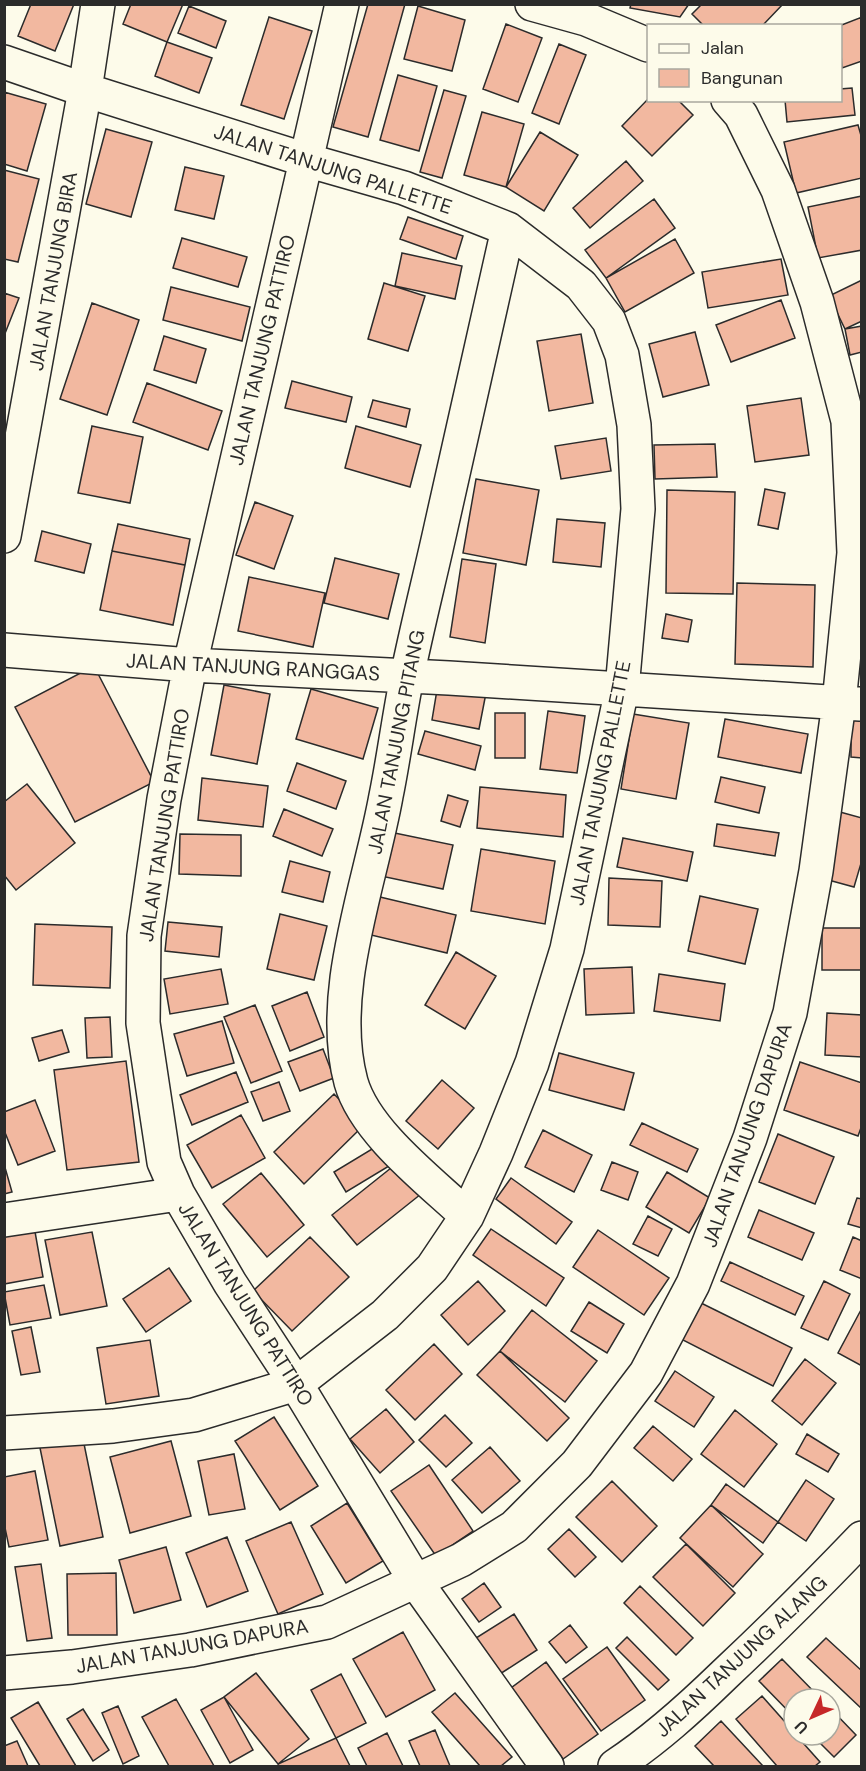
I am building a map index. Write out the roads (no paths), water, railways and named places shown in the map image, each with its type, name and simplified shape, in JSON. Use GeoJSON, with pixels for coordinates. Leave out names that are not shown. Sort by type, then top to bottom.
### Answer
{"type":"FeatureCollection","features":[{"type":"Feature","properties":{"kind":"street","name":"JALAN TANJUNG BIRA"},"geometry":{"type":"LineString","coordinates":[[4,536],[85,90],[98,4]]}},
{"type":"Feature","properties":{"kind":"street","name":"JALAN TANJUNG PATTIRO"},"geometry":{"type":"LineString","coordinates":[[342,4],[190,665],[164,799],[144,936],[143,1023],[164,1162],[178,1194],[230,1283],[296,1384],[416,1581],[548,1767]]}},
{"type":"Feature","properties":{"kind":"street"},"geometry":{"type":"LineString","coordinates":[[532,4],[586,19],[647,45]]}},
{"type":"Feature","properties":{"kind":"street","name":"JALAN TANJUNG PALLETTE"},"geometry":{"type":"LineString","coordinates":[[4,62],[306,160],[404,188],[508,229],[581,285],[609,321],[622,355],[634,425],[638,509],[622,689],[567,950],[532,1063],[496,1154],[467,1216],[432,1268],[385,1315],[296,1384],[194,1415],[113,1426],[4,1433]]}},
{"type":"Feature","properties":{"kind":"street","name":"JALAN TANJUNG DAPURA"},"geometry":{"type":"LineString","coordinates":[[4,1673],[72,1667],[190,1650],[327,1622],[461,1560],[514,1527],[577,1464],[646,1373],[693,1284],[750,1138],[790,1012],[850,704],[854,553],[848,421],[817,302],[778,190],[741,116],[730,102]]}},
{"type":"Feature","properties":{"kind":"street","name":"JALAN TANJUNG PITANG"},"geometry":{"type":"LineString","coordinates":[[467,1216],[386,1140],[363,1108],[352,1084],[344,1028],[346,989],[356,931],[386,799],[407,676],[508,229]]}},
{"type":"Feature","properties":{"kind":"street","name":"JALAN TANJUNG RANGGAS"},"geometry":{"type":"LineString","coordinates":[[4,650],[190,665],[407,676],[850,704]]}},
{"type":"Feature","properties":{"kind":"street"},"geometry":{"type":"LineString","coordinates":[[4,1220],[178,1194]]}},
{"type":"Feature","properties":{"kind":"street","name":"JALAN TANJUNG ALANG"},"geometry":{"type":"LineString","coordinates":[[615,1767],[644,1748],[710,1689],[792,1612],[861,1538]]}}]}
